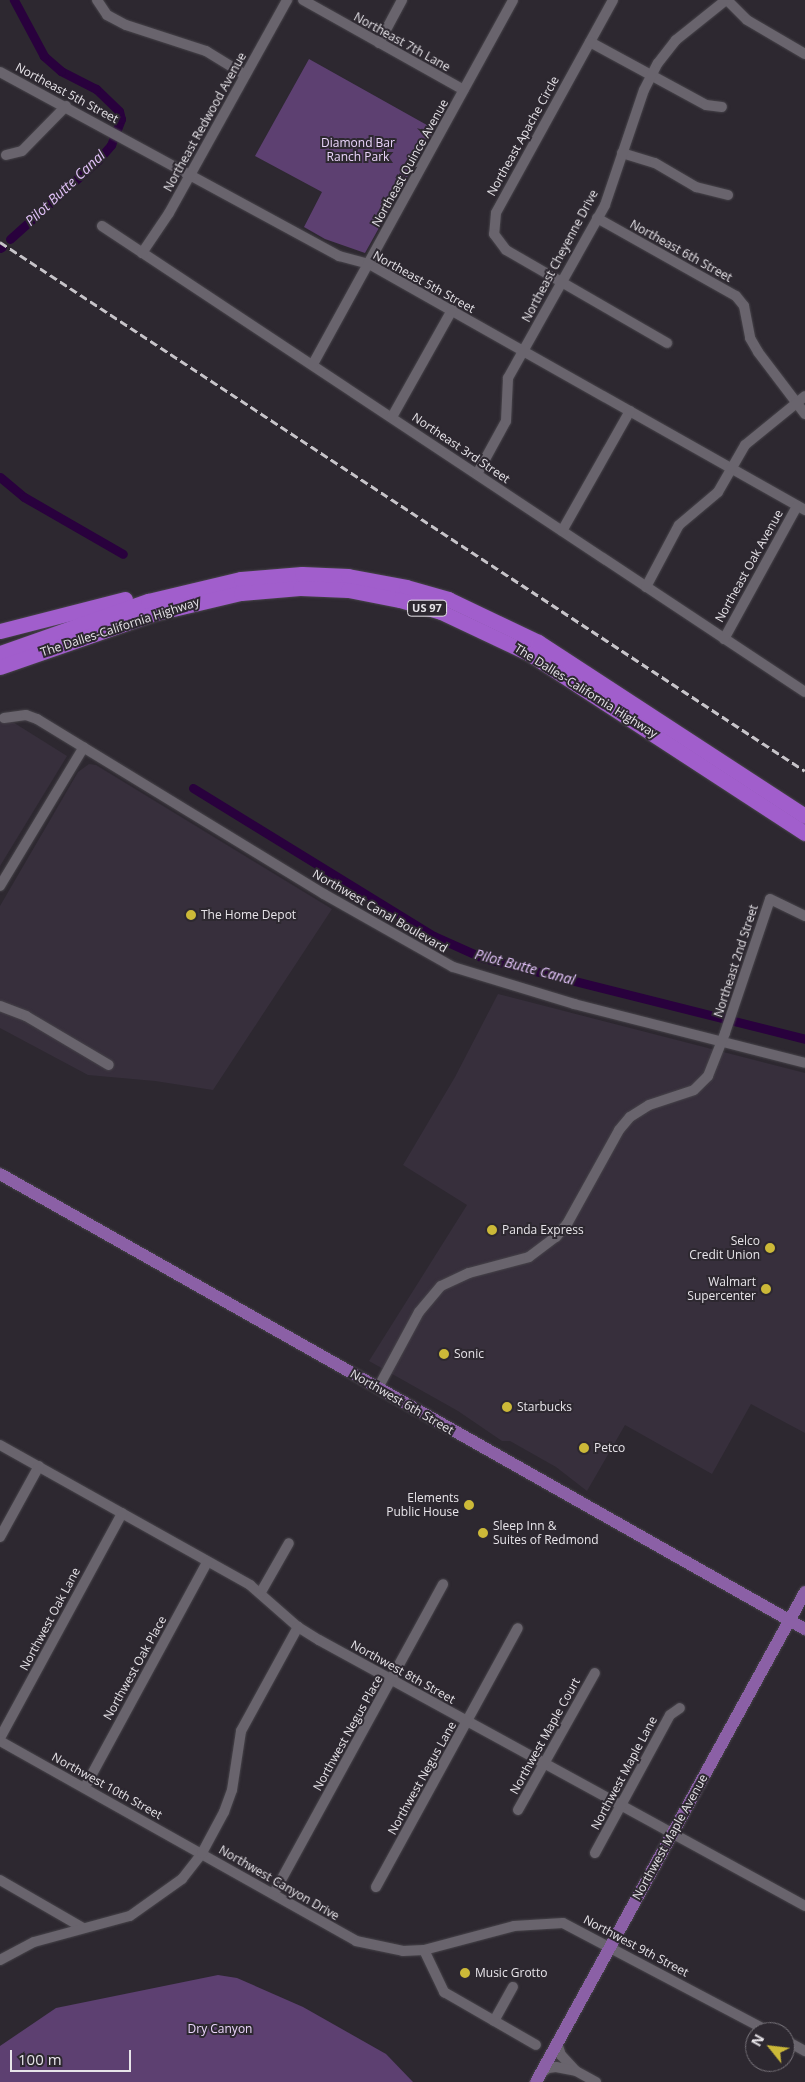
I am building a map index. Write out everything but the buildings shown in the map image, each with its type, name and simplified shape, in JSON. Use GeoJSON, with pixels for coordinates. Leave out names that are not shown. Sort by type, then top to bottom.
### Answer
{"type":"FeatureCollection","features":[{"type":"Feature","properties":{"kind":"highway","name":"The Dalles-California Highway"},"geometry":{"type":"LineString","coordinates":[[0,653],[198,587],[241,579],[302,574],[348,576],[406,587],[448,599],[545,647],[805,816]]}},
{"type":"Feature","properties":{"kind":"highway"},"geometry":{"type":"LineString","coordinates":[[0,631],[147,594],[198,587]]}},
{"type":"Feature","properties":{"kind":"highway","name":"The Dalles-California Highway"},"geometry":{"type":"LineString","coordinates":[[0,667],[112,628],[198,601],[241,593],[300,588],[348,590],[400,600],[476,626],[530,654],[805,833]]}},
{"type":"Feature","properties":{"kind":"highway"},"geometry":{"type":"LineString","coordinates":[[0,677],[112,628]]}},
{"type":"Feature","properties":{"kind":"main road","name":"Northwest 6th Street"},"geometry":{"type":"LineString","coordinates":[[0,1174],[805,1629]]}},
{"type":"Feature","properties":{"kind":"main road","name":"Northwest Maple Avenue"},"geometry":{"type":"LineString","coordinates":[[538,2078],[805,1592]]}},
{"type":"Feature","properties":{"kind":"street"},"geometry":{"type":"LineString","coordinates":[[97,0],[106,15],[126,25],[206,51],[245,76]]}},
{"type":"Feature","properties":{"kind":"street","name":"Northeast Redwood Avenue"},"geometry":{"type":"LineString","coordinates":[[142,253],[191,173],[287,0]]}},
{"type":"Feature","properties":{"kind":"street","name":"Northeast 7th Lane"},"geometry":{"type":"LineString","coordinates":[[302,0],[464,90]]}},
{"type":"Feature","properties":{"kind":"street"},"geometry":{"type":"LineString","coordinates":[[379,43],[402,0]]}},
{"type":"Feature","properties":{"kind":"street","name":"Northeast Quince Avenue"},"geometry":{"type":"LineString","coordinates":[[313,364],[513,0]]}},
{"type":"Feature","properties":{"kind":"street","name":"Northeast Apache Circle"},"geometry":{"type":"LineString","coordinates":[[613,0],[496,213],[494,234],[506,250],[667,343]]}},
{"type":"Feature","properties":{"kind":"street"},"geometry":{"type":"LineString","coordinates":[[727,0],[747,20],[805,54]]}},
{"type":"Feature","properties":{"kind":"street","name":"Northeast Cheyenne Drive"},"geometry":{"type":"LineString","coordinates":[[477,474],[506,421],[508,378],[597,218],[636,109],[652,76],[676,40],[727,0]]}},
{"type":"Feature","properties":{"kind":"street"},"geometry":{"type":"LineString","coordinates":[[590,42],[706,104],[722,107]]}},
{"type":"Feature","properties":{"kind":"street","name":"Northeast 5th Street"},"geometry":{"type":"LineString","coordinates":[[0,72],[191,173],[339,256],[369,264],[801,508]]}},
{"type":"Feature","properties":{"kind":"street"},"geometry":{"type":"LineString","coordinates":[[6,155],[22,151],[66,106]]}},
{"type":"Feature","properties":{"kind":"street"},"geometry":{"type":"LineString","coordinates":[[622,152],[655,163],[696,187],[728,195]]}},
{"type":"Feature","properties":{"kind":"street","name":"Northeast 6th Street"},"geometry":{"type":"LineString","coordinates":[[597,218],[736,296],[744,306],[750,338],[758,352],[801,399],[805,414]]}},
{"type":"Feature","properties":{"kind":"street","name":"Northeast 3rd Street"},"geometry":{"type":"LineString","coordinates":[[102,226],[313,364],[724,639],[804,688]]}},
{"type":"Feature","properties":{"kind":"street"},"geometry":{"type":"LineString","coordinates":[[392,417],[452,310]]}},
{"type":"Feature","properties":{"kind":"street"},"geometry":{"type":"LineString","coordinates":[[646,586],[679,525],[718,492],[745,445],[801,399]]}},
{"type":"Feature","properties":{"kind":"street"},"geometry":{"type":"LineString","coordinates":[[562,531],[630,411]]}},
{"type":"Feature","properties":{"kind":"street","name":"Northeast Oak Avenue"},"geometry":{"type":"LineString","coordinates":[[724,639],[801,508]]}},
{"type":"Feature","properties":{"kind":"street","name":"Northwest Canal Boulevard"},"geometry":{"type":"LineString","coordinates":[[4,718],[26,715],[37,719],[339,903],[453,968],[574,1004],[724,1036],[805,1063]]}},
{"type":"Feature","properties":{"kind":"street"},"geometry":{"type":"LineString","coordinates":[[0,886],[84,748]]}},
{"type":"Feature","properties":{"kind":"street","name":"Northeast 2nd Street"},"geometry":{"type":"LineString","coordinates":[[378,1388],[418,1312],[441,1286],[469,1273],[529,1257],[556,1237],[567,1224],[619,1130],[640,1110],[694,1090],[708,1076],[724,1036],[770,899],[805,916]]}},
{"type":"Feature","properties":{"kind":"street"},"geometry":{"type":"LineString","coordinates":[[0,1006],[26,1016],[109,1065]]}},
{"type":"Feature","properties":{"kind":"street","name":"Northwest 8th Street"},"geometry":{"type":"LineString","coordinates":[[0,1445],[261,1592],[298,1627],[805,1906]]}},
{"type":"Feature","properties":{"kind":"street"},"geometry":{"type":"LineString","coordinates":[[0,1537],[39,1466]]}},
{"type":"Feature","properties":{"kind":"street","name":"Northwest Oak Lane"},"geometry":{"type":"LineString","coordinates":[[0,1739],[122,1513]]}},
{"type":"Feature","properties":{"kind":"street"},"geometry":{"type":"LineString","coordinates":[[261,1592],[288,1543]]}},
{"type":"Feature","properties":{"kind":"street","name":"Northwest Oak Place"},"geometry":{"type":"LineString","coordinates":[[85,1787],[207,1562]]}},
{"type":"Feature","properties":{"kind":"street","name":"Northwest Negus Place"},"geometry":{"type":"LineString","coordinates":[[274,1893],[443,1584]]}},
{"type":"Feature","properties":{"kind":"street"},"geometry":{"type":"LineString","coordinates":[[202,1853],[232,1790],[241,1731],[298,1627]]}},
{"type":"Feature","properties":{"kind":"street","name":"Northwest Negus Lane"},"geometry":{"type":"LineString","coordinates":[[376,1887],[518,1628]]}},
{"type":"Feature","properties":{"kind":"street","name":"Northwest Maple Court"},"geometry":{"type":"LineString","coordinates":[[518,1810],[595,1673]]}},
{"type":"Feature","properties":{"kind":"street","name":"Northwest Maple Lane"},"geometry":{"type":"LineString","coordinates":[[595,1853],[670,1715],[680,1708]]}},
{"type":"Feature","properties":{"kind":"street","name":"Northwest 10th Street"},"geometry":{"type":"LineString","coordinates":[[0,1739],[202,1853]]}},
{"type":"Feature","properties":{"kind":"street","name":"Northwest Canyon Drive"},"geometry":{"type":"LineString","coordinates":[[0,1960],[34,1942],[130,1916],[162,1896],[182,1880],[202,1853],[356,1941],[403,1951],[424,1950]]}},
{"type":"Feature","properties":{"kind":"street"},"geometry":{"type":"LineString","coordinates":[[0,1880],[82,1928]]}},
{"type":"Feature","properties":{"kind":"street","name":"Northwest 9th Street"},"geometry":{"type":"LineString","coordinates":[[424,1950],[514,1926],[563,1923],[610,1945],[752,2022]]}},
{"type":"Feature","properties":{"kind":"street"},"geometry":{"type":"LineString","coordinates":[[424,1950],[444,1992],[536,2045]]}},
{"type":"Feature","properties":{"kind":"street"},"geometry":{"type":"LineString","coordinates":[[494,2021],[513,1988]]}},
{"type":"Feature","properties":{"kind":"street"},"geometry":{"type":"LineString","coordinates":[[557,2043],[561,2055],[576,2071],[596,2082]]}},
{"type":"Feature","properties":{"kind":"street"},"geometry":{"type":"LineString","coordinates":[[538,2078],[548,2068],[576,2071]]}},
{"type":"Feature","properties":{"kind":"shaded area"},"geometry":{"type":"Polygon","coordinates":[[[0,714],[67,756],[0,866],[0,714]]]}},
{"type":"Feature","properties":{"kind":"shaded area"},"geometry":{"type":"Polygon","coordinates":[[[89,764],[96,765],[332,909],[213,1090],[155,1081],[88,1075],[0,1028],[0,906],[78,772],[89,764]]]}},
{"type":"Feature","properties":{"kind":"shaded area"},"geometry":{"type":"Polygon","coordinates":[[[498,994],[805,1073],[805,1433],[751,1404],[712,1474],[625,1425],[587,1491],[556,1467],[510,1441],[502,1441],[458,1411],[369,1361],[467,1205],[403,1165],[455,1077],[498,994]]]}},
{"type":"Feature","properties":{"kind":"green space","name":"Diamond Bar Ranch Park"},"geometry":{"type":"Polygon","coordinates":[[[309,59],[434,129],[365,253],[325,239],[304,227],[322,192],[255,156],[309,59]]]}},
{"type":"Feature","properties":{"kind":"green space","name":"Dry Canyon"},"geometry":{"type":"Polygon","coordinates":[[[218,1975],[237,1978],[303,2007],[386,2054],[413,2082],[0,2082],[0,2046],[56,2008],[218,1975]]]}},
{"type":"Feature","properties":{"kind":"waterway","name":"Pilot Butte Canal"},"geometry":{"type":"LineString","coordinates":[[10,239],[98,160],[111,145],[121,119],[119,111],[96,89],[61,71],[44,56],[14,0]]}},
{"type":"Feature","properties":{"kind":"waterway","name":"Pilot Butte Canal"},"geometry":{"type":"LineString","coordinates":[[0,477],[24,497],[123,554]]}},
{"type":"Feature","properties":{"kind":"waterway","name":"Pilot Butte Canal"},"geometry":{"type":"LineString","coordinates":[[193,788],[434,936],[483,958],[805,1039]]}},
{"type":"Feature","properties":{"kind":"railway"},"geometry":{"type":"LineString","coordinates":[[0,242],[805,771]]}},
{"type":"Feature","properties":{"kind":"place","name":"The Home Depot"},"geometry":{"type":"Point","coordinates":[191,915]}},
{"type":"Feature","properties":{"kind":"place","name":"Panda Express"},"geometry":{"type":"Point","coordinates":[492,1230]}},
{"type":"Feature","properties":{"kind":"place","name":"Selco Credit Union"},"geometry":{"type":"Point","coordinates":[770,1248]}},
{"type":"Feature","properties":{"kind":"place","name":"Walmart Supercenter"},"geometry":{"type":"Point","coordinates":[766,1289]}},
{"type":"Feature","properties":{"kind":"place","name":"Sonic"},"geometry":{"type":"Point","coordinates":[444,1354]}},
{"type":"Feature","properties":{"kind":"place","name":"Starbucks"},"geometry":{"type":"Point","coordinates":[507,1407]}},
{"type":"Feature","properties":{"kind":"place","name":"Petco"},"geometry":{"type":"Point","coordinates":[584,1448]}},
{"type":"Feature","properties":{"kind":"place","name":"Elements Public House"},"geometry":{"type":"Point","coordinates":[469,1505]}},
{"type":"Feature","properties":{"kind":"place","name":"Sleep Inn & Suites of Redmond"},"geometry":{"type":"Point","coordinates":[483,1533]}},
{"type":"Feature","properties":{"kind":"place","name":"Music Grotto"},"geometry":{"type":"Point","coordinates":[465,1973]}}]}
